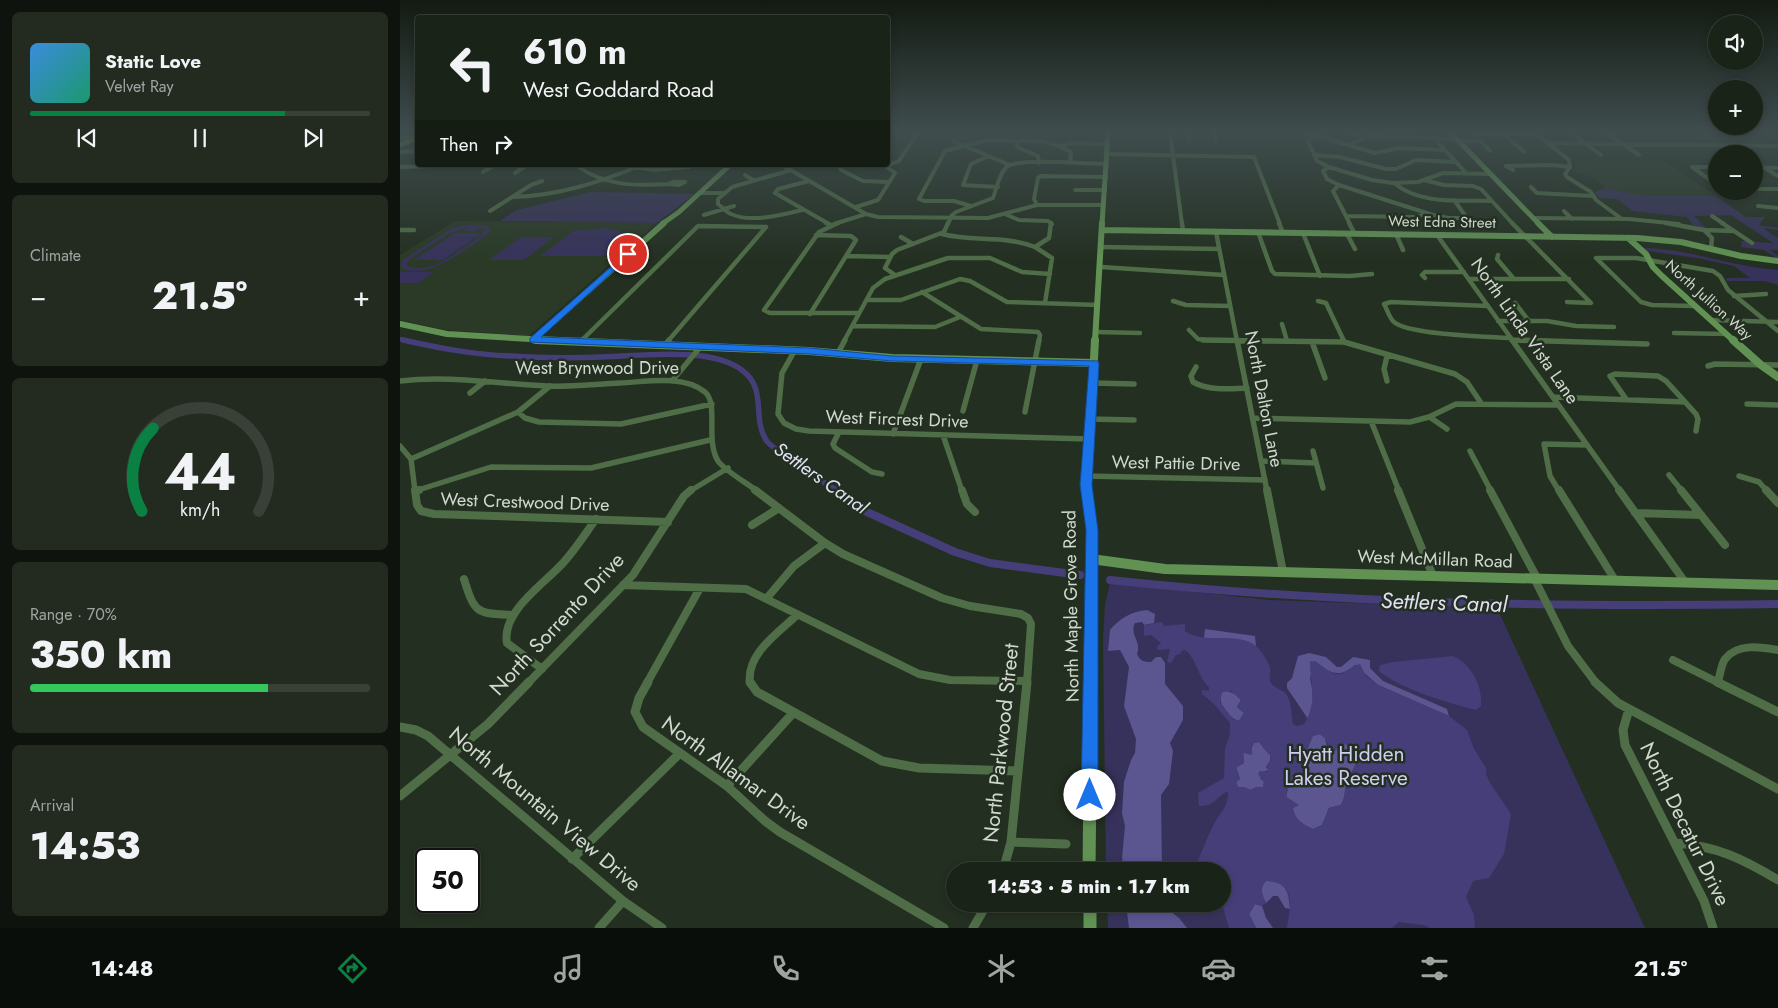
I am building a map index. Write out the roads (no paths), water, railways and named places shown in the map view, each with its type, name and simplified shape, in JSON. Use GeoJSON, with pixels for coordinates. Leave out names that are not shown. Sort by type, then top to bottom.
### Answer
{"type":"FeatureCollection","features":[{"type":"Feature","properties":{"kind":"main road","name":"North Maple Grove Road"},"geometry":{"type":"LineString","coordinates":[[1094,364],[1103,230]]}},
{"type":"Feature","properties":{"kind":"main road","name":"West Edna Street"},"geometry":{"type":"LineString","coordinates":[[1552,236],[1628,238]]}},
{"type":"Feature","properties":{"kind":"street"},"geometry":{"type":"LineString","coordinates":[[591,175],[628,184],[668,184]]}},
{"type":"Feature","properties":{"kind":"street"},"geometry":{"type":"LineString","coordinates":[[512,197],[539,196],[606,180],[617,175]]}},
{"type":"Feature","properties":{"kind":"street"},"geometry":{"type":"LineString","coordinates":[[533,340],[655,229],[719,175]]}},
{"type":"Feature","properties":{"kind":"street"},"geometry":{"type":"LineString","coordinates":[[745,175],[753,180]]}},
{"type":"Feature","properties":{"kind":"street"},"geometry":{"type":"LineString","coordinates":[[771,175],[732,187],[718,199],[718,204],[730,213],[743,216],[781,216],[802,210]]}},
{"type":"Feature","properties":{"kind":"street"},"geometry":{"type":"LineString","coordinates":[[800,175],[866,214],[878,217],[988,218],[1007,215],[1036,205],[1104,205]]}},
{"type":"Feature","properties":{"kind":"street"},"geometry":{"type":"LineString","coordinates":[[852,175],[863,181],[889,182]]}},
{"type":"Feature","properties":{"kind":"street"},"geometry":{"type":"LineString","coordinates":[[856,207],[878,200],[893,175]]}},
{"type":"Feature","properties":{"kind":"street"},"geometry":{"type":"LineString","coordinates":[[931,175],[919,199],[924,201],[962,202],[970,206]]}},
{"type":"Feature","properties":{"kind":"street"},"geometry":{"type":"LineString","coordinates":[[967,175],[963,185],[998,187]]}},
{"type":"Feature","properties":{"kind":"street"},"geometry":{"type":"LineString","coordinates":[[895,275],[885,268],[890,257],[897,250],[942,234],[956,212],[994,198],[1002,175]]}},
{"type":"Feature","properties":{"kind":"street"},"geometry":{"type":"LineString","coordinates":[[1176,175],[1183,231]]}},
{"type":"Feature","properties":{"kind":"street"},"geometry":{"type":"LineString","coordinates":[[1261,175],[1284,233]]}},
{"type":"Feature","properties":{"kind":"street"},"geometry":{"type":"LineString","coordinates":[[1325,175],[1329,181],[1339,185],[1426,213],[1441,217],[1468,218],[1454,200]]}},
{"type":"Feature","properties":{"kind":"street"},"geometry":{"type":"LineString","coordinates":[[1356,175],[1394,183],[1416,183],[1436,175]]}},
{"type":"Feature","properties":{"kind":"street"},"geometry":{"type":"LineString","coordinates":[[1491,175],[1552,236]]}},
{"type":"Feature","properties":{"kind":"street"},"geometry":{"type":"LineString","coordinates":[[1566,175],[1591,192],[1596,200],[1622,219]]}},
{"type":"Feature","properties":{"kind":"street"},"geometry":{"type":"LineString","coordinates":[[1036,205],[1034,200],[1040,176],[1106,177]]}},
{"type":"Feature","properties":{"kind":"street","name":"North Maple Grove Road"},"geometry":{"type":"LineString","coordinates":[[1103,230],[1106,177]]}},
{"type":"Feature","properties":{"kind":"street"},"geometry":{"type":"LineString","coordinates":[[1424,180],[1444,185],[1478,187],[1524,236],[1550,258],[1591,303],[1567,302]]}},
{"type":"Feature","properties":{"kind":"street"},"geometry":{"type":"LineString","coordinates":[[490,212],[512,197],[542,181]]}},
{"type":"Feature","properties":{"kind":"street"},"geometry":{"type":"LineString","coordinates":[[809,181],[778,189],[775,193],[831,225]]}},
{"type":"Feature","properties":{"kind":"street"},"geometry":{"type":"LineString","coordinates":[[1394,183],[1404,190],[1429,198],[1492,200]]}},
{"type":"Feature","properties":{"kind":"street"},"geometry":{"type":"LineString","coordinates":[[1339,185],[1333,191],[1355,234]]}},
{"type":"Feature","properties":{"kind":"street"},"geometry":{"type":"LineString","coordinates":[[1531,187],[1537,193],[1594,196]]}},
{"type":"Feature","properties":{"kind":"street"},"geometry":{"type":"LineString","coordinates":[[1763,189],[1778,189]]}},
{"type":"Feature","properties":{"kind":"street"},"geometry":{"type":"LineString","coordinates":[[1074,190],[1105,190]]}},
{"type":"Feature","properties":{"kind":"street"},"geometry":{"type":"LineString","coordinates":[[699,193],[723,193]]}},
{"type":"Feature","properties":{"kind":"street"},"geometry":{"type":"LineString","coordinates":[[704,215],[734,206]]}},
{"type":"Feature","properties":{"kind":"street"},"geometry":{"type":"LineString","coordinates":[[1564,211],[1572,219]]}},
{"type":"Feature","properties":{"kind":"street"},"geometry":{"type":"LineString","coordinates":[[1346,216],[1409,218],[1426,213]]}},
{"type":"Feature","properties":{"kind":"street"},"geometry":{"type":"LineString","coordinates":[[859,313],[810,314],[765,311],[764,308],[816,235],[831,225],[866,214]]}},
{"type":"Feature","properties":{"kind":"street"},"geometry":{"type":"LineString","coordinates":[[1007,215],[1019,220],[1052,222],[1049,238],[1035,247]]}},
{"type":"Feature","properties":{"kind":"street"},"geometry":{"type":"LineString","coordinates":[[733,226],[743,216]]}},
{"type":"Feature","properties":{"kind":"street"},"geometry":{"type":"LineString","coordinates":[[1712,216],[1752,243]]}},
{"type":"Feature","properties":{"kind":"street"},"geometry":{"type":"LineString","coordinates":[[1534,218],[1622,219],[1680,224],[1704,230],[1734,231]]}},
{"type":"Feature","properties":{"kind":"street"},"geometry":{"type":"LineString","coordinates":[[580,342],[698,226],[766,227],[665,345]]}},
{"type":"Feature","properties":{"kind":"street"},"geometry":{"type":"LineString","coordinates":[[400,230],[414,230]]}},
{"type":"Feature","properties":{"kind":"street","name":"West Edna Street"},"geometry":{"type":"LineString","coordinates":[[1103,230],[1552,236]]}},
{"type":"Feature","properties":{"kind":"street"},"geometry":{"type":"LineString","coordinates":[[1704,230],[1714,241],[1710,248]]}},
{"type":"Feature","properties":{"kind":"street","name":"North Dalton Lane"},"geometry":{"type":"LineString","coordinates":[[1216,232],[1283,572]]}},
{"type":"Feature","properties":{"kind":"street"},"geometry":{"type":"LineString","coordinates":[[1258,232],[1272,271],[1275,274],[1320,276],[1360,276],[1372,274]]}},
{"type":"Feature","properties":{"kind":"street"},"geometry":{"type":"LineString","coordinates":[[1303,233],[1320,276]]}},
{"type":"Feature","properties":{"kind":"street"},"geometry":{"type":"LineString","coordinates":[[942,234],[957,238],[1015,239],[1035,247],[1052,258],[1045,304]]}},
{"type":"Feature","properties":{"kind":"street"},"geometry":{"type":"LineString","coordinates":[[1347,234],[1355,249]]}},
{"type":"Feature","properties":{"kind":"street"},"geometry":{"type":"LineString","coordinates":[[1396,234],[1403,247],[1402,250]]}},
{"type":"Feature","properties":{"kind":"street"},"geometry":{"type":"LineString","coordinates":[[810,314],[856,240],[854,237],[816,235]]}},
{"type":"Feature","properties":{"kind":"street","name":"North Linda Vista Lane"},"geometry":{"type":"LineString","coordinates":[[1438,235],[1685,582]]}},
{"type":"Feature","properties":{"kind":"street"},"geometry":{"type":"LineString","coordinates":[[901,237],[913,244]]}},
{"type":"Feature","properties":{"kind":"street","name":"West Edna Street"},"geometry":{"type":"LineString","coordinates":[[1628,238],[1668,240],[1741,256],[1778,261]]}},
{"type":"Feature","properties":{"kind":"street","name":"North Jullion Way"},"geometry":{"type":"LineString","coordinates":[[1628,238],[1643,251],[1657,271],[1761,365],[1778,377]]}},
{"type":"Feature","properties":{"kind":"street"},"geometry":{"type":"LineString","coordinates":[[1102,247],[1219,249]]}},
{"type":"Feature","properties":{"kind":"street"},"geometry":{"type":"LineString","coordinates":[[847,256],[890,257]]}},
{"type":"Feature","properties":{"kind":"street"},"geometry":{"type":"LineString","coordinates":[[1498,256],[1497,259],[1514,279]]}},
{"type":"Feature","properties":{"kind":"street"},"geometry":{"type":"LineString","coordinates":[[838,353],[876,285],[895,275],[940,259],[952,257],[994,259],[1022,272],[1050,274]]}},
{"type":"Feature","properties":{"kind":"street"},"geometry":{"type":"LineString","coordinates":[[1695,306],[1644,304],[1638,301],[1596,258],[1650,260],[1702,268],[1716,273],[1720,276],[1725,288],[1778,331]]}},
{"type":"Feature","properties":{"kind":"street"},"geometry":{"type":"LineString","coordinates":[[1101,267],[1132,267],[1181,274],[1224,275]]}},
{"type":"Feature","properties":{"kind":"street"},"geometry":{"type":"LineString","coordinates":[[1425,278],[1422,275],[1425,272],[1464,272]]}},
{"type":"Feature","properties":{"kind":"street"},"geometry":{"type":"LineString","coordinates":[[1469,279],[1569,279]]}},
{"type":"Feature","properties":{"kind":"street"},"geometry":{"type":"LineString","coordinates":[[867,300],[896,301],[952,281],[964,280],[1007,302],[1098,305]]}},
{"type":"Feature","properties":{"kind":"street"},"geometry":{"type":"LineString","coordinates":[[922,292],[980,329],[1038,332],[1040,335],[1026,412]]}},
{"type":"Feature","properties":{"kind":"street"},"geometry":{"type":"LineString","coordinates":[[1734,296],[1766,294]]}},
{"type":"Feature","properties":{"kind":"street"},"geometry":{"type":"LineString","coordinates":[[1173,301],[1186,305],[1230,306]]}},
{"type":"Feature","properties":{"kind":"street"},"geometry":{"type":"LineString","coordinates":[[1318,301],[1326,303],[1344,342]]}},
{"type":"Feature","properties":{"kind":"street"},"geometry":{"type":"LineString","coordinates":[[1488,306],[1387,302],[1384,306],[1393,322],[1401,326],[1452,336],[1647,344]]}},
{"type":"Feature","properties":{"kind":"street"},"geometry":{"type":"LineString","coordinates":[[1516,303],[1529,321]]}},
{"type":"Feature","properties":{"kind":"street"},"geometry":{"type":"LineString","coordinates":[[852,326],[935,327],[960,318]]}},
{"type":"Feature","properties":{"kind":"street"},"geometry":{"type":"LineString","coordinates":[[1498,320],[1547,321],[1576,326],[1614,327]]}},
{"type":"Feature","properties":{"kind":"street"},"geometry":{"type":"LineString","coordinates":[[1711,320],[1778,322]]}},
{"type":"Feature","properties":{"kind":"street"},"geometry":{"type":"LineString","coordinates":[[400,324],[447,334],[533,340],[665,345],[699,349],[795,350],[921,359],[1094,364]]}},
{"type":"Feature","properties":{"kind":"street"},"geometry":{"type":"LineString","coordinates":[[1282,324],[1287,341]]}},
{"type":"Feature","properties":{"kind":"street"},"geometry":{"type":"LineString","coordinates":[[1189,330],[1198,339],[1344,342],[1446,371],[1464,378],[1470,384],[1481,403]]}},
{"type":"Feature","properties":{"kind":"street"},"geometry":{"type":"LineString","coordinates":[[1096,332],[1140,333]]}},
{"type":"Feature","properties":{"kind":"street"},"geometry":{"type":"LineString","coordinates":[[1674,333],[1727,334]]}},
{"type":"Feature","properties":{"kind":"street"},"geometry":{"type":"LineString","coordinates":[[1312,342],[1325,378]]}},
{"type":"Feature","properties":{"kind":"street"},"geometry":{"type":"LineString","coordinates":[[672,380],[699,349]]}},
{"type":"Feature","properties":{"kind":"street","name":"West Fircrest Drive"},"geometry":{"type":"LineString","coordinates":[[795,350],[784,367],[780,380],[778,410],[780,418],[784,423],[796,429],[893,434],[1089,439]]}},
{"type":"Feature","properties":{"kind":"street"},"geometry":{"type":"LineString","coordinates":[[1387,381],[1384,375],[1384,364],[1388,356]]}},
{"type":"Feature","properties":{"kind":"street"},"geometry":{"type":"LineString","coordinates":[[893,434],[921,359]]}},
{"type":"Feature","properties":{"kind":"street"},"geometry":{"type":"LineString","coordinates":[[963,411],[977,360]]}},
{"type":"Feature","properties":{"kind":"street","name":"North Maple Grove Road"},"geometry":{"type":"LineString","coordinates":[[1090,862],[1092,530],[1086,476],[1094,364]]}},
{"type":"Feature","properties":{"kind":"street"},"geometry":{"type":"LineString","coordinates":[[1708,366],[1715,364],[1778,365]]}},
{"type":"Feature","properties":{"kind":"street"},"geometry":{"type":"LineString","coordinates":[[1196,367],[1192,374],[1193,382],[1203,388],[1247,388]]}},
{"type":"Feature","properties":{"kind":"street"},"geometry":{"type":"LineString","coordinates":[[1626,399],[1610,376],[1615,374],[1658,376],[1666,381],[1696,414],[1698,419],[1696,431]]}},
{"type":"Feature","properties":{"kind":"street","name":"West Brynwood Drive"},"geometry":{"type":"LineString","coordinates":[[400,381],[424,378],[550,386],[672,380],[701,387],[710,396],[712,404]]}},
{"type":"Feature","properties":{"kind":"street"},"geometry":{"type":"LineString","coordinates":[[470,393],[485,381]]}},
{"type":"Feature","properties":{"kind":"street"},"geometry":{"type":"LineString","coordinates":[[1093,383],[1134,384]]}},
{"type":"Feature","properties":{"kind":"street"},"geometry":{"type":"LineString","coordinates":[[400,446],[411,459],[518,412],[550,386]]}},
{"type":"Feature","properties":{"kind":"street"},"geometry":{"type":"LineString","coordinates":[[1553,397],[1685,402]]}},
{"type":"Feature","properties":{"kind":"street"},"geometry":{"type":"LineString","coordinates":[[518,412],[525,418],[539,422],[621,424],[712,404],[710,440],[712,452],[719,462],[825,543],[794,566],[767,598]]}},
{"type":"Feature","properties":{"kind":"street"},"geometry":{"type":"LineString","coordinates":[[1254,418],[1410,422],[1431,418],[1443,409],[1456,404],[1558,405]]}},
{"type":"Feature","properties":{"kind":"street"},"geometry":{"type":"LineString","coordinates":[[1747,404],[1778,405]]}},
{"type":"Feature","properties":{"kind":"street"},"geometry":{"type":"LineString","coordinates":[[1431,418],[1447,429]]}},
{"type":"Feature","properties":{"kind":"street"},"geometry":{"type":"LineString","coordinates":[[1090,419],[1134,420]]}},
{"type":"Feature","properties":{"kind":"street"},"geometry":{"type":"LineString","coordinates":[[1372,421],[1433,576]]}},
{"type":"Feature","properties":{"kind":"street"},"geometry":{"type":"LineString","coordinates":[[838,432],[833,444],[835,448],[872,472],[882,474]]}},
{"type":"Feature","properties":{"kind":"street"},"geometry":{"type":"LineString","coordinates":[[943,435],[967,504],[975,512]]}},
{"type":"Feature","properties":{"kind":"street"},"geometry":{"type":"LineString","coordinates":[[415,491],[491,467],[592,468],[710,440]]}},
{"type":"Feature","properties":{"kind":"street"},"geometry":{"type":"LineString","coordinates":[[1587,445],[1544,444],[1550,476],[1615,580]]}},
{"type":"Feature","properties":{"kind":"street"},"geometry":{"type":"LineString","coordinates":[[1313,451],[1323,488]]}},
{"type":"Feature","properties":{"kind":"street"},"geometry":{"type":"LineString","coordinates":[[1470,451],[1551,612],[1583,670],[1604,692],[1629,709],[1778,789]]}},
{"type":"Feature","properties":{"kind":"street","name":"West Crestwood Drive"},"geometry":{"type":"LineString","coordinates":[[411,459],[416,504],[421,511],[434,514],[668,522]]}},
{"type":"Feature","properties":{"kind":"street","name":"West Pattie Drive"},"geometry":{"type":"LineString","coordinates":[[1262,461],[1316,462]]}},
{"type":"Feature","properties":{"kind":"street","name":"North Sorrento Drive"},"geometry":{"type":"LineString","coordinates":[[400,796],[488,724],[624,585],[633,575],[684,496],[694,487],[728,468]]}},
{"type":"Feature","properties":{"kind":"street"},"geometry":{"type":"LineString","coordinates":[[1669,475],[1725,545]]}},
{"type":"Feature","properties":{"kind":"street","name":"West Pattie Drive"},"geometry":{"type":"LineString","coordinates":[[1086,476],[1265,480]]}},
{"type":"Feature","properties":{"kind":"street"},"geometry":{"type":"LineString","coordinates":[[1739,476],[1759,482],[1778,503]]}},
{"type":"Feature","properties":{"kind":"street"},"geometry":{"type":"LineString","coordinates":[[752,525],[779,508]]}},
{"type":"Feature","properties":{"kind":"street"},"geometry":{"type":"LineString","coordinates":[[1635,513],[1701,515]]}},
{"type":"Feature","properties":{"kind":"street"},"geometry":{"type":"LineString","coordinates":[[542,669],[507,643],[504,639],[505,628],[530,594],[565,561],[596,519]]}},
{"type":"Feature","properties":{"kind":"street","name":"North Parkwood Street"},"geometry":{"type":"LineString","coordinates":[[825,543],[843,554],[942,598],[970,606],[1021,614],[1028,618],[1031,624],[1028,681],[1011,842],[1005,862]]}},
{"type":"Feature","properties":{"kind":"street","name":"West McMillan Road"},"geometry":{"type":"LineString","coordinates":[[1091,559],[1151,568],[1778,585]]}},
{"type":"Feature","properties":{"kind":"street"},"geometry":{"type":"LineString","coordinates":[[464,579],[472,606],[476,611],[486,614],[513,615]]}},
{"type":"Feature","properties":{"kind":"street"},"geometry":{"type":"LineString","coordinates":[[624,585],[746,589],[918,674],[950,680],[1028,681]]}},
{"type":"Feature","properties":{"kind":"street","name":"North Allamar Drive"},"geometry":{"type":"LineString","coordinates":[[700,588],[639,698],[635,712],[643,727],[727,786],[765,821],[780,832],[944,928]]}},
{"type":"Feature","properties":{"kind":"street"},"geometry":{"type":"LineString","coordinates":[[797,615],[758,654],[750,666],[748,678],[750,684],[757,692],[866,754],[900,766],[1018,771]]}},
{"type":"Feature","properties":{"kind":"street"},"geometry":{"type":"LineString","coordinates":[[1718,682],[1725,659],[1734,651],[1747,648],[1778,650]]}},
{"type":"Feature","properties":{"kind":"street"},"geometry":{"type":"LineString","coordinates":[[1673,660],[1778,712]]}},
{"type":"Feature","properties":{"kind":"street","name":"North Decatur Drive"},"geometry":{"type":"LineString","coordinates":[[1629,709],[1622,726],[1622,737],[1704,901],[1713,928]]}},
{"type":"Feature","properties":{"kind":"street"},"geometry":{"type":"LineString","coordinates":[[727,786],[793,713]]}},
{"type":"Feature","properties":{"kind":"street","name":"North Mountain View Drive"},"geometry":{"type":"LineString","coordinates":[[400,727],[416,730],[428,736],[622,901],[662,928]]}},
{"type":"Feature","properties":{"kind":"street"},"geometry":{"type":"LineString","coordinates":[[572,859],[680,753]]}},
{"type":"Feature","properties":{"kind":"street"},"geometry":{"type":"LineString","coordinates":[[1011,842],[1066,844]]}},
{"type":"Feature","properties":{"kind":"street"},"geometry":{"type":"LineString","coordinates":[[1675,843],[1700,844],[1720,849],[1778,880]]}},
{"type":"Feature","properties":{"kind":"street"},"geometry":{"type":"LineString","coordinates":[[599,928],[622,901]]}},
{"type":"Feature","properties":{"kind":"street"},"geometry":{"type":"LineString","coordinates":[[973,928],[982,912]]}},
{"type":"Feature","properties":{"kind":"street"},"geometry":{"type":"LineString","coordinates":[[1090,912],[1090,928]]}},
{"type":"Feature","properties":{"kind":"waterway","name":"Settlers Canal"},"geometry":{"type":"LineString","coordinates":[[400,339],[408,341]]}},
{"type":"Feature","properties":{"kind":"waterway","name":"Settlers Canal"},"geometry":{"type":"LineString","coordinates":[[403,340],[457,351],[498,355],[568,358],[676,354],[695,355],[730,363],[743,371],[755,386],[762,431],[770,445],[837,491]]}},
{"type":"Feature","properties":{"kind":"waterway","name":"Settlers Canal"},"geometry":{"type":"LineString","coordinates":[[835,490],[867,512],[955,552],[990,563],[1080,575]]}},
{"type":"Feature","properties":{"kind":"waterway","name":"Settlers Canal"},"geometry":{"type":"LineString","coordinates":[[1110,580],[1194,588],[1360,599],[1610,605],[1778,604]]}},
{"type":"Feature","properties":{"kind":"park label","name":"Hyatt Hidden Lakes Reserve"},"geometry":{"type":"Point","coordinates":[1346,766]}}]}
